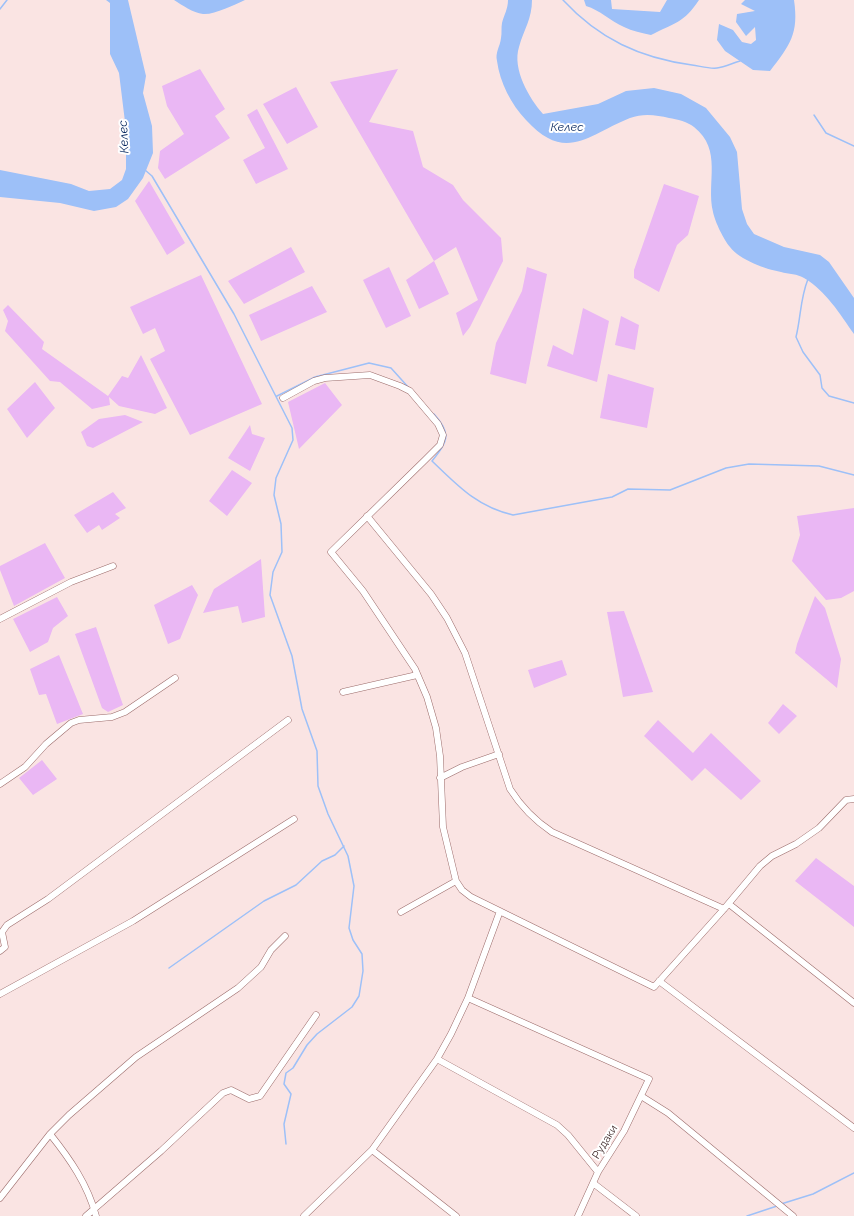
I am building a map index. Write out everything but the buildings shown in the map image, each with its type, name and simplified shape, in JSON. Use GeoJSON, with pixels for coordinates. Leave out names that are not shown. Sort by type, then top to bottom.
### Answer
{"type":"FeatureCollection","features":[{"type":"Feature","properties":{"kind":"street"},"geometry":{"type":"LineString","coordinates":[[283,398],[314,381],[325,378],[370,375],[410,391],[438,424],[443,435],[440,445],[331,552],[363,592],[417,675],[427,697],[436,728],[440,756],[443,827],[456,881],[462,890],[471,897],[654,987],[729,904],[760,866],[772,856],[796,844],[819,828],[846,800],[854,798]]}},
{"type":"Feature","properties":{"kind":"street"},"geometry":{"type":"LineString","coordinates":[[367,516],[431,594],[447,618],[465,653],[510,790],[533,820],[552,832],[724,909]]}},
{"type":"Feature","properties":{"kind":"street"},"geometry":{"type":"LineString","coordinates":[[0,619],[71,582],[113,566]]}},
{"type":"Feature","properties":{"kind":"street"},"geometry":{"type":"LineString","coordinates":[[344,692],[417,675]]}},
{"type":"Feature","properties":{"kind":"street"},"geometry":{"type":"LineString","coordinates":[[0,784],[25,767],[46,744],[71,723],[79,720],[112,717],[125,712],[175,678]]}},
{"type":"Feature","properties":{"kind":"street"},"geometry":{"type":"LineString","coordinates":[[0,951],[5,947],[2,932],[7,925],[48,899],[288,720]]}},
{"type":"Feature","properties":{"kind":"street"},"geometry":{"type":"LineString","coordinates":[[440,778],[462,767],[499,754]]}},
{"type":"Feature","properties":{"kind":"street"},"geometry":{"type":"LineString","coordinates":[[0,994],[133,921],[294,819]]}},
{"type":"Feature","properties":{"kind":"street"},"geometry":{"type":"LineString","coordinates":[[401,912],[456,881]]}},
{"type":"Feature","properties":{"kind":"street"},"geometry":{"type":"LineString","coordinates":[[729,904],[854,1003]]}},
{"type":"Feature","properties":{"kind":"street"},"geometry":{"type":"LineString","coordinates":[[304,1216],[372,1150],[437,1058],[451,1034],[468,998],[500,911]]}},
{"type":"Feature","properties":{"kind":"street"},"geometry":{"type":"LineString","coordinates":[[0,1198],[50,1134],[109,1079],[136,1057],[238,988],[261,967],[271,950],[285,936]]}},
{"type":"Feature","properties":{"kind":"street"},"geometry":{"type":"LineString","coordinates":[[659,981],[854,1128]]}},
{"type":"Feature","properties":{"kind":"street","name":"Рудаки"},"geometry":{"type":"LineString","coordinates":[[468,998],[649,1079],[624,1131],[598,1172],[578,1216]]}},
{"type":"Feature","properties":{"kind":"street"},"geometry":{"type":"LineString","coordinates":[[86,1216],[161,1151],[223,1093],[231,1090],[249,1100],[260,1096],[316,1015]]}},
{"type":"Feature","properties":{"kind":"street"},"geometry":{"type":"LineString","coordinates":[[437,1058],[557,1125],[568,1135],[598,1172]]}},
{"type":"Feature","properties":{"kind":"street"},"geometry":{"type":"LineString","coordinates":[[641,1096],[668,1113],[793,1216]]}},
{"type":"Feature","properties":{"kind":"street"},"geometry":{"type":"LineString","coordinates":[[50,1134],[70,1159],[92,1199],[96,1216]]}},
{"type":"Feature","properties":{"kind":"street"},"geometry":{"type":"LineString","coordinates":[[372,1150],[456,1216]]}},
{"type":"Feature","properties":{"kind":"street"},"geometry":{"type":"LineString","coordinates":[[593,1183],[636,1216]]}},
{"type":"Feature","properties":{"kind":"shaded area"},"geometry":{"type":"Polygon","coordinates":[[[200,69],[225,109],[215,116],[230,138],[165,179],[158,168],[160,151],[184,134],[167,106],[162,86],[200,69]]]}},
{"type":"Feature","properties":{"kind":"shaded area"},"geometry":{"type":"Polygon","coordinates":[[[398,69],[369,122],[413,131],[423,167],[453,185],[463,200],[501,238],[503,261],[470,327],[463,336],[456,313],[478,300],[456,247],[434,261],[330,82],[398,69]]]}},
{"type":"Feature","properties":{"kind":"shaded area"},"geometry":{"type":"Polygon","coordinates":[[[296,87],[318,127],[287,144],[263,104],[296,87]]]}},
{"type":"Feature","properties":{"kind":"shaded area"},"geometry":{"type":"Polygon","coordinates":[[[257,109],[288,169],[256,184],[243,160],[265,148],[247,115],[257,109]]]}},
{"type":"Feature","properties":{"kind":"shaded area"},"geometry":{"type":"Polygon","coordinates":[[[149,181],[185,243],[167,255],[135,201],[149,181]]]}},
{"type":"Feature","properties":{"kind":"shaded area"},"geometry":{"type":"Polygon","coordinates":[[[664,184],[699,196],[688,235],[677,245],[659,292],[634,278],[634,270],[664,184]]]}},
{"type":"Feature","properties":{"kind":"shaded area"},"geometry":{"type":"Polygon","coordinates":[[[291,247],[305,272],[244,304],[228,281],[291,247]]]}},
{"type":"Feature","properties":{"kind":"shaded area"},"geometry":{"type":"Polygon","coordinates":[[[434,261],[449,294],[419,309],[406,280],[434,261]]]}},
{"type":"Feature","properties":{"kind":"shaded area"},"geometry":{"type":"Polygon","coordinates":[[[389,267],[411,316],[386,328],[363,280],[389,267]]]}},
{"type":"Feature","properties":{"kind":"shaded area"},"geometry":{"type":"Polygon","coordinates":[[[527,267],[547,274],[526,384],[490,374],[496,343],[522,291],[527,267]]]}},
{"type":"Feature","properties":{"kind":"shaded area"},"geometry":{"type":"Polygon","coordinates":[[[201,275],[262,404],[190,435],[150,359],[165,351],[155,328],[143,334],[130,307],[201,275]]]}},
{"type":"Feature","properties":{"kind":"shaded area"},"geometry":{"type":"Polygon","coordinates":[[[312,286],[327,312],[261,341],[249,315],[312,286]]]}},
{"type":"Feature","properties":{"kind":"shaded area"},"geometry":{"type":"Polygon","coordinates":[[[8,305],[44,342],[42,349],[108,396],[122,376],[128,378],[141,355],[167,408],[155,414],[119,406],[109,397],[110,405],[92,409],[60,382],[50,381],[5,331],[8,321],[3,310],[8,305]]]}},
{"type":"Feature","properties":{"kind":"shaded area"},"geometry":{"type":"Polygon","coordinates":[[[583,308],[609,321],[597,382],[547,366],[553,345],[573,355],[583,308]]]}},
{"type":"Feature","properties":{"kind":"shaded area"},"geometry":{"type":"Polygon","coordinates":[[[621,316],[639,325],[635,350],[615,345],[621,316]]]}},
{"type":"Feature","properties":{"kind":"shaded area"},"geometry":{"type":"Polygon","coordinates":[[[608,374],[654,388],[647,428],[600,418],[608,374]]]}},
{"type":"Feature","properties":{"kind":"shaded area"},"geometry":{"type":"Polygon","coordinates":[[[35,382],[55,408],[27,438],[7,409],[35,382]]]}},
{"type":"Feature","properties":{"kind":"shaded area"},"geometry":{"type":"Polygon","coordinates":[[[325,383],[342,405],[299,449],[288,402],[325,383]]]}},
{"type":"Feature","properties":{"kind":"shaded area"},"geometry":{"type":"Polygon","coordinates":[[[125,415],[143,422],[93,448],[87,446],[81,432],[99,419],[125,415]]]}},
{"type":"Feature","properties":{"kind":"shaded area"},"geometry":{"type":"Polygon","coordinates":[[[250,425],[252,434],[265,438],[250,471],[228,458],[250,425]]]}},
{"type":"Feature","properties":{"kind":"shaded area"},"geometry":{"type":"Polygon","coordinates":[[[232,470],[252,483],[227,516],[209,501],[232,470]]]}},
{"type":"Feature","properties":{"kind":"shaded area"},"geometry":{"type":"Polygon","coordinates":[[[113,492],[126,508],[115,514],[120,518],[102,530],[99,525],[87,533],[74,515],[113,492]]]}},
{"type":"Feature","properties":{"kind":"shaded area"},"geometry":{"type":"Polygon","coordinates":[[[854,508],[854,591],[841,598],[826,600],[792,561],[800,535],[797,516],[854,508]]]}},
{"type":"Feature","properties":{"kind":"shaded area"},"geometry":{"type":"Polygon","coordinates":[[[45,543],[65,578],[14,606],[0,570],[0,566],[45,543]]]}},
{"type":"Feature","properties":{"kind":"shaded area"},"geometry":{"type":"Polygon","coordinates":[[[261,559],[265,617],[242,623],[238,606],[203,613],[214,589],[261,559]]]}},
{"type":"Feature","properties":{"kind":"shaded area"},"geometry":{"type":"Polygon","coordinates":[[[192,585],[198,595],[180,639],[168,644],[154,605],[192,585]]]}},
{"type":"Feature","properties":{"kind":"shaded area"},"geometry":{"type":"Polygon","coordinates":[[[815,596],[825,608],[841,659],[837,688],[795,653],[815,596]]]}},
{"type":"Feature","properties":{"kind":"shaded area"},"geometry":{"type":"Polygon","coordinates":[[[57,597],[68,616],[53,628],[48,642],[30,652],[13,619],[57,597]]]}},
{"type":"Feature","properties":{"kind":"shaded area"},"geometry":{"type":"Polygon","coordinates":[[[624,611],[653,692],[623,697],[607,612],[624,611]]]}},
{"type":"Feature","properties":{"kind":"shaded area"},"geometry":{"type":"Polygon","coordinates":[[[96,627],[123,705],[108,712],[102,708],[75,634],[96,627]]]}},
{"type":"Feature","properties":{"kind":"shaded area"},"geometry":{"type":"Polygon","coordinates":[[[59,655],[83,714],[57,724],[46,694],[39,695],[30,669],[59,655]]]}},
{"type":"Feature","properties":{"kind":"shaded area"},"geometry":{"type":"Polygon","coordinates":[[[562,660],[567,675],[534,688],[528,670],[562,660]]]}},
{"type":"Feature","properties":{"kind":"shaded area"},"geometry":{"type":"Polygon","coordinates":[[[783,704],[797,716],[779,734],[768,723],[783,704]]]}},
{"type":"Feature","properties":{"kind":"shaded area"},"geometry":{"type":"Polygon","coordinates":[[[658,720],[693,753],[711,733],[761,781],[741,800],[705,768],[692,781],[644,736],[658,720]]]}},
{"type":"Feature","properties":{"kind":"shaded area"},"geometry":{"type":"Polygon","coordinates":[[[42,760],[57,779],[33,795],[19,778],[42,760]]]}},
{"type":"Feature","properties":{"kind":"shaded area"},"geometry":{"type":"Polygon","coordinates":[[[816,858],[854,886],[854,927],[795,881],[816,858]]]}},
{"type":"Feature","properties":{"kind":"water","name":"Келес"},"geometry":{"type":"Polygon","coordinates":[[[106,0],[128,0],[146,76],[143,93],[152,126],[153,153],[143,178],[128,199],[116,207],[94,211],[60,203],[0,197],[0,170],[71,184],[89,191],[110,189],[122,180],[126,169],[126,130],[119,73],[110,54],[110,3],[106,0]]]}},
{"type":"Feature","properties":{"kind":"water"},"geometry":{"type":"Polygon","coordinates":[[[174,0],[245,0],[218,11],[203,14],[174,0]]]}},
{"type":"Feature","properties":{"kind":"water","name":"Келес"},"geometry":{"type":"Polygon","coordinates":[[[508,0],[532,0],[532,7],[517,56],[520,74],[527,92],[543,114],[598,104],[626,91],[654,88],[681,94],[706,108],[730,137],[737,152],[742,209],[747,224],[754,234],[784,247],[820,255],[829,262],[854,298],[854,334],[832,303],[812,283],[799,276],[775,271],[746,260],[734,252],[730,247],[720,231],[713,212],[711,201],[712,167],[708,146],[703,136],[692,125],[679,120],[660,116],[640,115],[615,124],[578,142],[566,143],[553,140],[540,133],[526,120],[507,93],[498,69],[497,55],[501,38],[502,23],[507,9],[508,0]]]}},
{"type":"Feature","properties":{"kind":"water"},"geometry":{"type":"Polygon","coordinates":[[[584,0],[611,0],[612,9],[660,12],[667,0],[699,0],[694,8],[678,22],[651,35],[634,31],[619,25],[596,10],[586,6],[584,0]]]}},
{"type":"Feature","properties":{"kind":"water"},"geometry":{"type":"Polygon","coordinates":[[[745,0],[794,0],[794,31],[788,46],[770,71],[753,70],[725,51],[717,40],[719,24],[733,30],[742,42],[751,44],[756,40],[755,27],[746,36],[736,22],[737,14],[755,11],[741,4],[745,0]]]}},
{"type":"Feature","properties":{"kind":"waterway"},"geometry":{"type":"LineString","coordinates":[[0,9],[7,0]]}},
{"type":"Feature","properties":{"kind":"waterway"},"geometry":{"type":"LineString","coordinates":[[563,0],[591,26],[606,36],[638,52],[673,62],[711,68],[717,68],[740,61]]}},
{"type":"Feature","properties":{"kind":"waterway"},"geometry":{"type":"LineString","coordinates":[[814,115],[826,133],[854,146]]}},
{"type":"Feature","properties":{"kind":"waterway"},"geometry":{"type":"LineString","coordinates":[[145,170],[152,176],[234,314],[292,428],[293,440],[276,478],[274,495],[281,524],[282,552],[273,572],[270,595],[292,656],[302,709],[317,751],[318,786],[328,814],[348,856],[354,886],[349,928],[353,940],[362,954],[363,971],[359,996],[352,1007],[317,1034],[307,1045],[293,1068],[286,1073],[284,1084],[291,1094],[284,1124],[286,1144]]}},
{"type":"Feature","properties":{"kind":"waterway"},"geometry":{"type":"LineString","coordinates":[[808,279],[803,294],[796,337],[803,352],[820,375],[822,388],[829,396],[854,403]]}},
{"type":"Feature","properties":{"kind":"waterway"},"geometry":{"type":"LineString","coordinates":[[277,396],[315,377],[369,363],[391,368],[409,388]]}},
{"type":"Feature","properties":{"kind":"waterway"},"geometry":{"type":"LineString","coordinates":[[434,414],[444,427],[446,438],[442,448],[432,461],[459,487],[478,501],[489,507],[513,515],[612,497],[628,489],[670,490],[726,468],[749,464],[819,466],[854,475]]}},
{"type":"Feature","properties":{"kind":"waterway"},"geometry":{"type":"LineString","coordinates":[[169,968],[264,901],[296,885],[322,861],[335,855],[344,846]]}},
{"type":"Feature","properties":{"kind":"waterway"},"geometry":{"type":"LineString","coordinates":[[781,1204],[813,1194],[854,1173]]}},
{"type":"Feature","properties":{"kind":"waterway"},"geometry":{"type":"LineString","coordinates":[[747,1216],[777,1206]]}}]}
